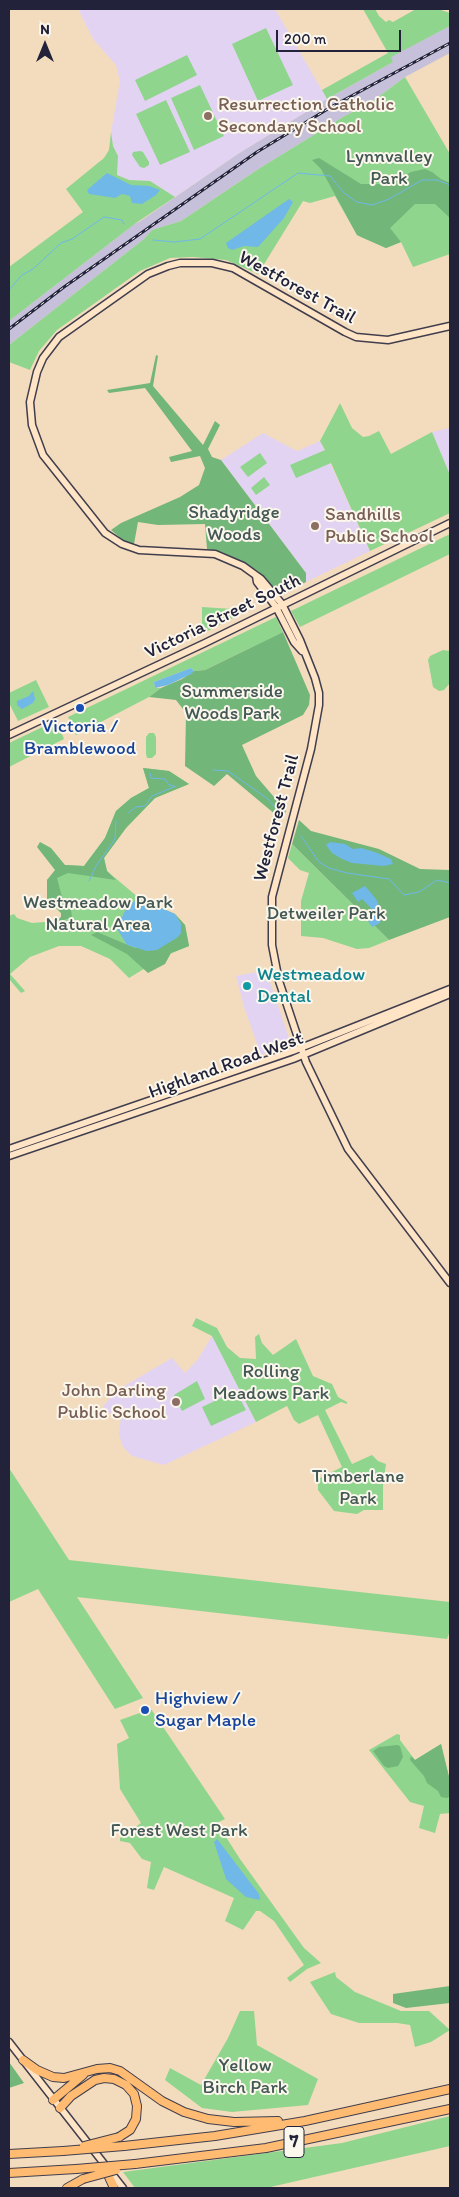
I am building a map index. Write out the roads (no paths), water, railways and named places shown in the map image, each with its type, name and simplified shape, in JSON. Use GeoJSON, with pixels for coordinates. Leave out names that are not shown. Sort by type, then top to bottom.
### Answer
{"type":"FeatureCollection","features":[{"type":"Feature","properties":{"kind":"highway"},"geometry":{"type":"LineString","coordinates":[[23,2060],[44,2074],[53,2077],[64,2078],[110,2068],[120,2071],[162,2101],[184,2112],[208,2119],[234,2122],[305,2121]]}},
{"type":"Feature","properties":{"kind":"highway"},"geometry":{"type":"LineString","coordinates":[[53,2100],[87,2072]]}},
{"type":"Feature","properties":{"kind":"highway"},"geometry":{"type":"LineString","coordinates":[[60,2108],[71,2096],[94,2080],[104,2078],[114,2079],[126,2085],[134,2094],[137,2106],[136,2119],[130,2130],[119,2137],[63,2151]]}},
{"type":"Feature","properties":{"kind":"highway","name":"7"},"geometry":{"type":"LineString","coordinates":[[9,2154],[124,2146],[215,2136],[305,2121],[450,2089]]}},
{"type":"Feature","properties":{"kind":"highway","name":"7"},"geometry":{"type":"LineString","coordinates":[[9,2173],[135,2164],[266,2148],[450,2108]]}},
{"type":"Feature","properties":{"kind":"highway"},"geometry":{"type":"LineString","coordinates":[[104,2164],[114,2188]]}},
{"type":"Feature","properties":{"kind":"highway"},"geometry":{"type":"LineString","coordinates":[[67,2188],[83,2179],[135,2164]]}},
{"type":"Feature","properties":{"kind":"main road","name":"Westforest Trail"},"geometry":{"type":"LineString","coordinates":[[450,326],[388,340],[356,337],[344,332],[233,268],[212,263],[180,263],[148,274],[59,337],[50,348],[37,372],[32,389],[30,414],[34,436],[53,470],[97,525],[114,540],[131,547],[149,551],[215,554],[236,562],[261,579],[279,605],[294,642],[304,654],[315,678],[319,694],[318,716],[272,897],[271,921],[278,981],[303,1052],[348,1149],[450,1283]]}},
{"type":"Feature","properties":{"kind":"main road","name":"Victoria Street South"},"geometry":{"type":"LineString","coordinates":[[9,735],[450,523]]}},
{"type":"Feature","properties":{"kind":"main road","name":"Highland Road West"},"geometry":{"type":"LineString","coordinates":[[9,1149],[303,1052],[450,989]]}},
{"type":"Feature","properties":{"kind":"main road","name":"Highland Road West"},"geometry":{"type":"LineString","coordinates":[[9,1156],[303,1052],[450,994]]}},
{"type":"Feature","properties":{"kind":"main road"},"geometry":{"type":"LineString","coordinates":[[9,2042],[123,2188]]}},
{"type":"Feature","properties":{"kind":"water"},"geometry":{"type":"Polygon","coordinates":[[[107,173],[131,185],[149,186],[160,190],[142,204],[132,203],[130,196],[122,194],[115,198],[89,194],[87,190],[107,173]]]}},
{"type":"Feature","properties":{"kind":"water"},"geometry":{"type":"Polygon","coordinates":[[[289,199],[293,202],[284,218],[258,247],[244,246],[232,250],[228,248],[226,243],[289,199]]]}},
{"type":"Feature","properties":{"kind":"water"},"geometry":{"type":"Polygon","coordinates":[[[191,668],[194,671],[191,674],[168,685],[155,688],[154,682],[191,668]]]}},
{"type":"Feature","properties":{"kind":"water"},"geometry":{"type":"Polygon","coordinates":[[[33,691],[35,699],[33,703],[22,709],[17,705],[17,701],[29,696],[33,691]]]}},
{"type":"Feature","properties":{"kind":"water"},"geometry":{"type":"Polygon","coordinates":[[[330,842],[345,844],[353,849],[361,848],[375,852],[391,859],[393,864],[384,866],[352,863],[332,853],[326,845],[330,842]]]}},
{"type":"Feature","properties":{"kind":"water"},"geometry":{"type":"Polygon","coordinates":[[[365,886],[376,899],[382,912],[380,923],[372,927],[363,913],[372,909],[362,899],[358,902],[352,893],[365,886]]]}},
{"type":"Feature","properties":{"kind":"water"},"geometry":{"type":"Polygon","coordinates":[[[139,898],[175,914],[181,924],[181,933],[178,937],[157,950],[147,951],[127,945],[116,927],[117,919],[122,917],[127,907],[139,898]]]}},
{"type":"Feature","properties":{"kind":"water"},"geometry":{"type":"Polygon","coordinates":[[[217,1839],[259,1894],[260,1900],[246,1897],[226,1879],[214,1842],[217,1839]]]}},
{"type":"Feature","properties":{"kind":"waterway"},"geometry":{"type":"LineString","coordinates":[[153,240],[174,242],[200,239],[298,173],[330,176],[344,193],[357,202],[372,205],[389,199],[422,180],[437,180],[450,185]]}},
{"type":"Feature","properties":{"kind":"waterway"},"geometry":{"type":"LineString","coordinates":[[9,290],[22,275],[33,269],[61,243],[72,239],[104,217],[122,220],[124,224]]}},
{"type":"Feature","properties":{"kind":"waterway"},"geometry":{"type":"LineString","coordinates":[[213,770],[228,771],[268,799],[280,813]]}},
{"type":"Feature","properties":{"kind":"waterway"},"geometry":{"type":"LineString","coordinates":[[150,773],[151,778],[165,779],[169,785],[174,786]]}},
{"type":"Feature","properties":{"kind":"waterway"},"geometry":{"type":"LineString","coordinates":[[128,813],[136,807],[145,806],[152,796],[176,786]]}},
{"type":"Feature","properties":{"kind":"waterway"},"geometry":{"type":"LineString","coordinates":[[89,881],[96,866],[115,839],[116,821]]}},
{"type":"Feature","properties":{"kind":"waterway"},"geometry":{"type":"LineString","coordinates":[[301,836],[319,862],[329,868],[347,873],[389,879],[404,895],[419,892],[437,880],[450,883]]}},
{"type":"Feature","properties":{"kind":"railway"},"geometry":{"type":"LineString","coordinates":[[9,329],[64,287],[257,152],[331,107],[450,43]]}},
{"type":"Feature","properties":{"kind":"place","name":"Resurrection Catholic Secondary School"},"geometry":{"type":"Point","coordinates":[208,116]}},
{"type":"Feature","properties":{"kind":"place","name":"Sandhills Public School"},"geometry":{"type":"Point","coordinates":[315,526]}},
{"type":"Feature","properties":{"kind":"place","name":"Victoria / Bramblewood"},"geometry":{"type":"Point","coordinates":[80,708]}},
{"type":"Feature","properties":{"kind":"place","name":"Westmeadow Dental"},"geometry":{"type":"Point","coordinates":[247,986]}},
{"type":"Feature","properties":{"kind":"place","name":"John Darling Public School"},"geometry":{"type":"Point","coordinates":[176,1402]}},
{"type":"Feature","properties":{"kind":"place","name":"Highview / Sugar Maple"},"geometry":{"type":"Point","coordinates":[145,1710]}},
{"type":"Feature","properties":{"kind":"park label","name":"Lynnvalley Park"},"geometry":{"type":"Point","coordinates":[389,168]}},
{"type":"Feature","properties":{"kind":"park label","name":"Shadyridge Woods"},"geometry":{"type":"Point","coordinates":[234,524]}},
{"type":"Feature","properties":{"kind":"park label","name":"Summerside Woods Park"},"geometry":{"type":"Point","coordinates":[232,703]}},
{"type":"Feature","properties":{"kind":"park label","name":"Westmeadow Park Natural Area"},"geometry":{"type":"Point","coordinates":[98,914]}},
{"type":"Feature","properties":{"kind":"park label","name":"Detweiler Park"},"geometry":{"type":"Point","coordinates":[326,914]}},
{"type":"Feature","properties":{"kind":"park label","name":"Rolling Meadows Park"},"geometry":{"type":"Point","coordinates":[271,1383]}},
{"type":"Feature","properties":{"kind":"park label","name":"Timberlane Park"},"geometry":{"type":"Point","coordinates":[358,1488]}},
{"type":"Feature","properties":{"kind":"park label","name":"Forest West Park"},"geometry":{"type":"Point","coordinates":[179,1831]}},
{"type":"Feature","properties":{"kind":"park label","name":"Yellow Birch Park"},"geometry":{"type":"Point","coordinates":[245,2077]}}]}
